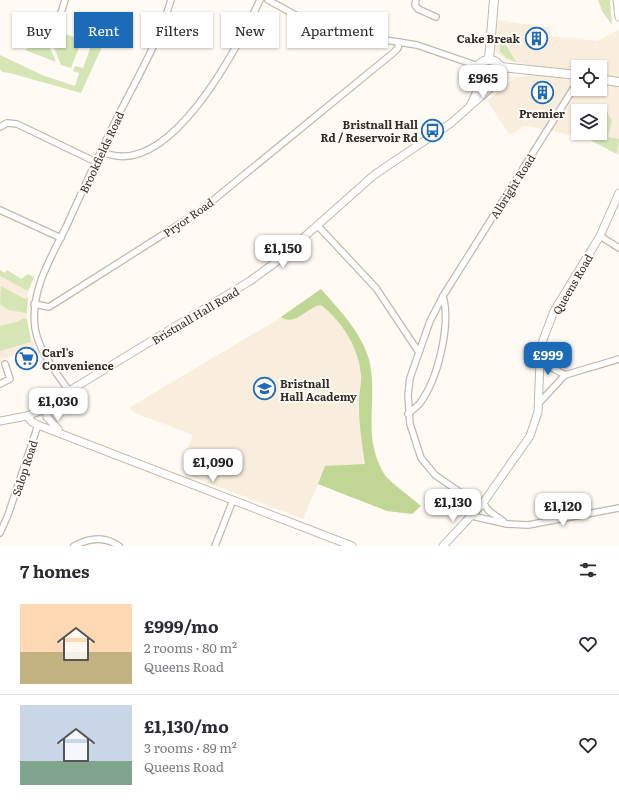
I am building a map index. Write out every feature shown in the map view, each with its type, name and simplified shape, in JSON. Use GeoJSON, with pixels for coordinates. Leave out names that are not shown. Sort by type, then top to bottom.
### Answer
{"type":"FeatureCollection","features":[{"type":"Feature","properties":{"kind":"main road"},"geometry":{"type":"LineString","coordinates":[[489,60],[494,0]]}},
{"type":"Feature","properties":{"kind":"main road"},"geometry":{"type":"LineString","coordinates":[[495,85],[500,80],[502,73],[501,67],[495,61],[489,60],[482,62],[478,66],[476,75],[481,83],[485,85],[495,85],[519,70]]}},
{"type":"Feature","properties":{"kind":"main road"},"geometry":{"type":"LineString","coordinates":[[501,67],[571,74]]}},
{"type":"Feature","properties":{"kind":"main road"},"geometry":{"type":"LineString","coordinates":[[607,80],[619,82]]}},
{"type":"Feature","properties":{"kind":"street"},"geometry":{"type":"LineString","coordinates":[[60,12],[65,0]]}},
{"type":"Feature","properties":{"kind":"street","name":"Brookfields Road"},"geometry":{"type":"LineString","coordinates":[[34,304],[42,278],[160,30],[171,0]]}},
{"type":"Feature","properties":{"kind":"street"},"geometry":{"type":"LineString","coordinates":[[101,152],[117,156],[133,155],[154,146],[174,132],[205,95],[235,50],[260,0]]}},
{"type":"Feature","properties":{"kind":"street"},"geometry":{"type":"LineString","coordinates":[[268,0],[301,18],[324,26],[360,36],[417,45],[478,66]]}},
{"type":"Feature","properties":{"kind":"street"},"geometry":{"type":"LineString","coordinates":[[416,0],[415,4],[418,9],[436,16]]}},
{"type":"Feature","properties":{"kind":"street"},"geometry":{"type":"LineString","coordinates":[[617,0],[619,17]]}},
{"type":"Feature","properties":{"kind":"street","name":"Pryor Road"},"geometry":{"type":"LineString","coordinates":[[34,304],[49,307],[200,211],[398,48],[399,42]]}},
{"type":"Feature","properties":{"kind":"street","name":"Bristnall Hall Road"},"geometry":{"type":"LineString","coordinates":[[469,108],[481,83]]}},
{"type":"Feature","properties":{"kind":"street","name":"Bristnall Hall Road"},"geometry":{"type":"LineString","coordinates":[[0,421],[28,416],[47,408],[69,391],[250,281],[276,262],[374,175],[451,123],[495,85]]}},
{"type":"Feature","properties":{"kind":"street","name":"Albright Road"},"geometry":{"type":"LineString","coordinates":[[507,524],[482,505],[435,475],[421,458],[413,437],[408,414],[410,378],[418,351],[430,321],[443,296],[571,92]]}},
{"type":"Feature","properties":{"kind":"street"},"geometry":{"type":"LineString","coordinates":[[0,127],[7,123],[17,124],[96,162]]}},
{"type":"Feature","properties":{"kind":"street","name":"Queens Road"},"geometry":{"type":"LineString","coordinates":[[446,545],[482,505],[530,436],[535,424],[540,402],[540,361],[543,340],[554,311],[600,236],[619,193]]}},
{"type":"Feature","properties":{"kind":"street"},"geometry":{"type":"LineString","coordinates":[[0,210],[61,238]]}},
{"type":"Feature","properties":{"kind":"street"},"geometry":{"type":"LineString","coordinates":[[318,226],[376,288],[418,351]]}},
{"type":"Feature","properties":{"kind":"street"},"geometry":{"type":"LineString","coordinates":[[600,236],[619,248]]}},
{"type":"Feature","properties":{"kind":"street"},"geometry":{"type":"LineString","coordinates":[[408,414],[420,403],[437,369],[442,349],[445,324],[446,305],[443,296]]}},
{"type":"Feature","properties":{"kind":"street"},"geometry":{"type":"LineString","coordinates":[[34,304],[35,330],[40,345],[48,360],[69,391]]}},
{"type":"Feature","properties":{"kind":"street"},"geometry":{"type":"LineString","coordinates":[[540,402],[565,374],[619,359]]}},
{"type":"Feature","properties":{"kind":"street"},"geometry":{"type":"LineString","coordinates":[[540,361],[565,374]]}},
{"type":"Feature","properties":{"kind":"street"},"geometry":{"type":"LineString","coordinates":[[0,384],[10,379],[5,364]]}},
{"type":"Feature","properties":{"kind":"street"},"geometry":{"type":"LineString","coordinates":[[47,408],[48,417],[54,426],[68,436]]}},
{"type":"Feature","properties":{"kind":"street"},"geometry":{"type":"LineString","coordinates":[[28,416],[32,422],[352,546]]}},
{"type":"Feature","properties":{"kind":"street","name":"Salop Road"},"geometry":{"type":"LineString","coordinates":[[0,533],[8,515],[40,425],[48,417]]}},
{"type":"Feature","properties":{"kind":"street"},"geometry":{"type":"LineString","coordinates":[[215,546],[233,500]]}},
{"type":"Feature","properties":{"kind":"street"},"geometry":{"type":"LineString","coordinates":[[472,516],[507,524],[528,525],[619,508]]}},
{"type":"Feature","properties":{"kind":"street"},"geometry":{"type":"LineString","coordinates":[[74,546],[94,539],[106,539],[119,546]]}},
{"type":"Feature","properties":{"kind":"shaded area"},"geometry":{"type":"Polygon","coordinates":[[[498,20],[550,28],[550,36],[597,41],[619,30],[619,155],[590,140],[607,140],[607,104],[571,104],[571,135],[525,126],[510,135],[487,101],[516,77],[527,76],[527,64],[507,61],[496,52],[495,47],[498,20]]]}},
{"type":"Feature","properties":{"kind":"shaded area"},"geometry":{"type":"Polygon","coordinates":[[[0,270],[5,273],[7,270],[31,285],[27,296],[27,324],[35,349],[0,360],[0,270]]]}},
{"type":"Feature","properties":{"kind":"shaded area","name":"Bristnall Hall Academy"},"geometry":{"type":"Polygon","coordinates":[[[321,289],[347,318],[362,342],[371,370],[370,431],[376,455],[385,475],[421,506],[412,514],[387,511],[318,484],[303,519],[190,476],[197,460],[184,455],[193,435],[135,413],[131,410],[132,406],[275,321],[321,289]]]}},
{"type":"Feature","properties":{"kind":"green space"},"geometry":{"type":"Polygon","coordinates":[[[598,0],[610,0],[612,25],[602,11],[598,0]]]}},
{"type":"Feature","properties":{"kind":"green space"},"geometry":{"type":"Polygon","coordinates":[[[499,33],[516,62],[506,58],[500,51],[499,33]]]}},
{"type":"Feature","properties":{"kind":"green space"},"geometry":{"type":"Polygon","coordinates":[[[66,34],[74,37],[74,48],[79,48],[71,68],[61,65],[54,48],[66,48],[66,34]]]}},
{"type":"Feature","properties":{"kind":"green space"},"geometry":{"type":"Polygon","coordinates":[[[28,48],[50,48],[56,62],[25,50],[28,48]]]}},
{"type":"Feature","properties":{"kind":"green space"},"geometry":{"type":"Polygon","coordinates":[[[90,48],[102,48],[81,93],[2,72],[0,69],[0,55],[42,75],[75,86],[79,73],[73,71],[75,66],[83,68],[90,48]]]}},
{"type":"Feature","properties":{"kind":"green space"},"geometry":{"type":"Polygon","coordinates":[[[489,64],[495,67],[498,73],[495,79],[489,82],[483,79],[480,73],[483,67],[489,64]]]}},
{"type":"Feature","properties":{"kind":"green space"},"geometry":{"type":"Polygon","coordinates":[[[607,113],[612,120],[608,137],[619,139],[617,154],[590,140],[607,140],[607,113]]]}},
{"type":"Feature","properties":{"kind":"green space"},"geometry":{"type":"Polygon","coordinates":[[[0,270],[5,273],[7,270],[21,279],[28,274],[34,277],[28,291],[0,276],[0,270]]]}},
{"type":"Feature","properties":{"kind":"green space"},"geometry":{"type":"Polygon","coordinates":[[[1,286],[25,299],[28,297],[27,313],[8,310],[0,304],[1,286]]]}},
{"type":"Feature","properties":{"kind":"green space"},"geometry":{"type":"Polygon","coordinates":[[[321,289],[352,326],[365,347],[371,370],[372,435],[374,448],[378,461],[387,478],[421,506],[412,514],[387,511],[318,484],[325,466],[365,464],[359,412],[361,382],[360,365],[348,336],[336,319],[321,305],[316,306],[291,320],[281,317],[321,289]]]}},
{"type":"Feature","properties":{"kind":"green space"},"geometry":{"type":"Polygon","coordinates":[[[24,318],[27,319],[31,342],[0,351],[0,326],[17,322],[24,318]]]}},
{"type":"Feature","properties":{"kind":"place","name":"Cake Break"},"geometry":{"type":"Point","coordinates":[536,38]}},
{"type":"Feature","properties":{"kind":"place","name":"Premier"},"geometry":{"type":"Point","coordinates":[542,93]}},
{"type":"Feature","properties":{"kind":"place","name":"Bristnall Hall Rd / Reservoir Rd"},"geometry":{"type":"Point","coordinates":[433,130]}},
{"type":"Feature","properties":{"kind":"place","name":"Carl's Convenience"},"geometry":{"type":"Point","coordinates":[26,358]}},
{"type":"Feature","properties":{"kind":"place","name":"Bristnall Hall Academy"},"geometry":{"type":"Point","coordinates":[265,389]}}]}
